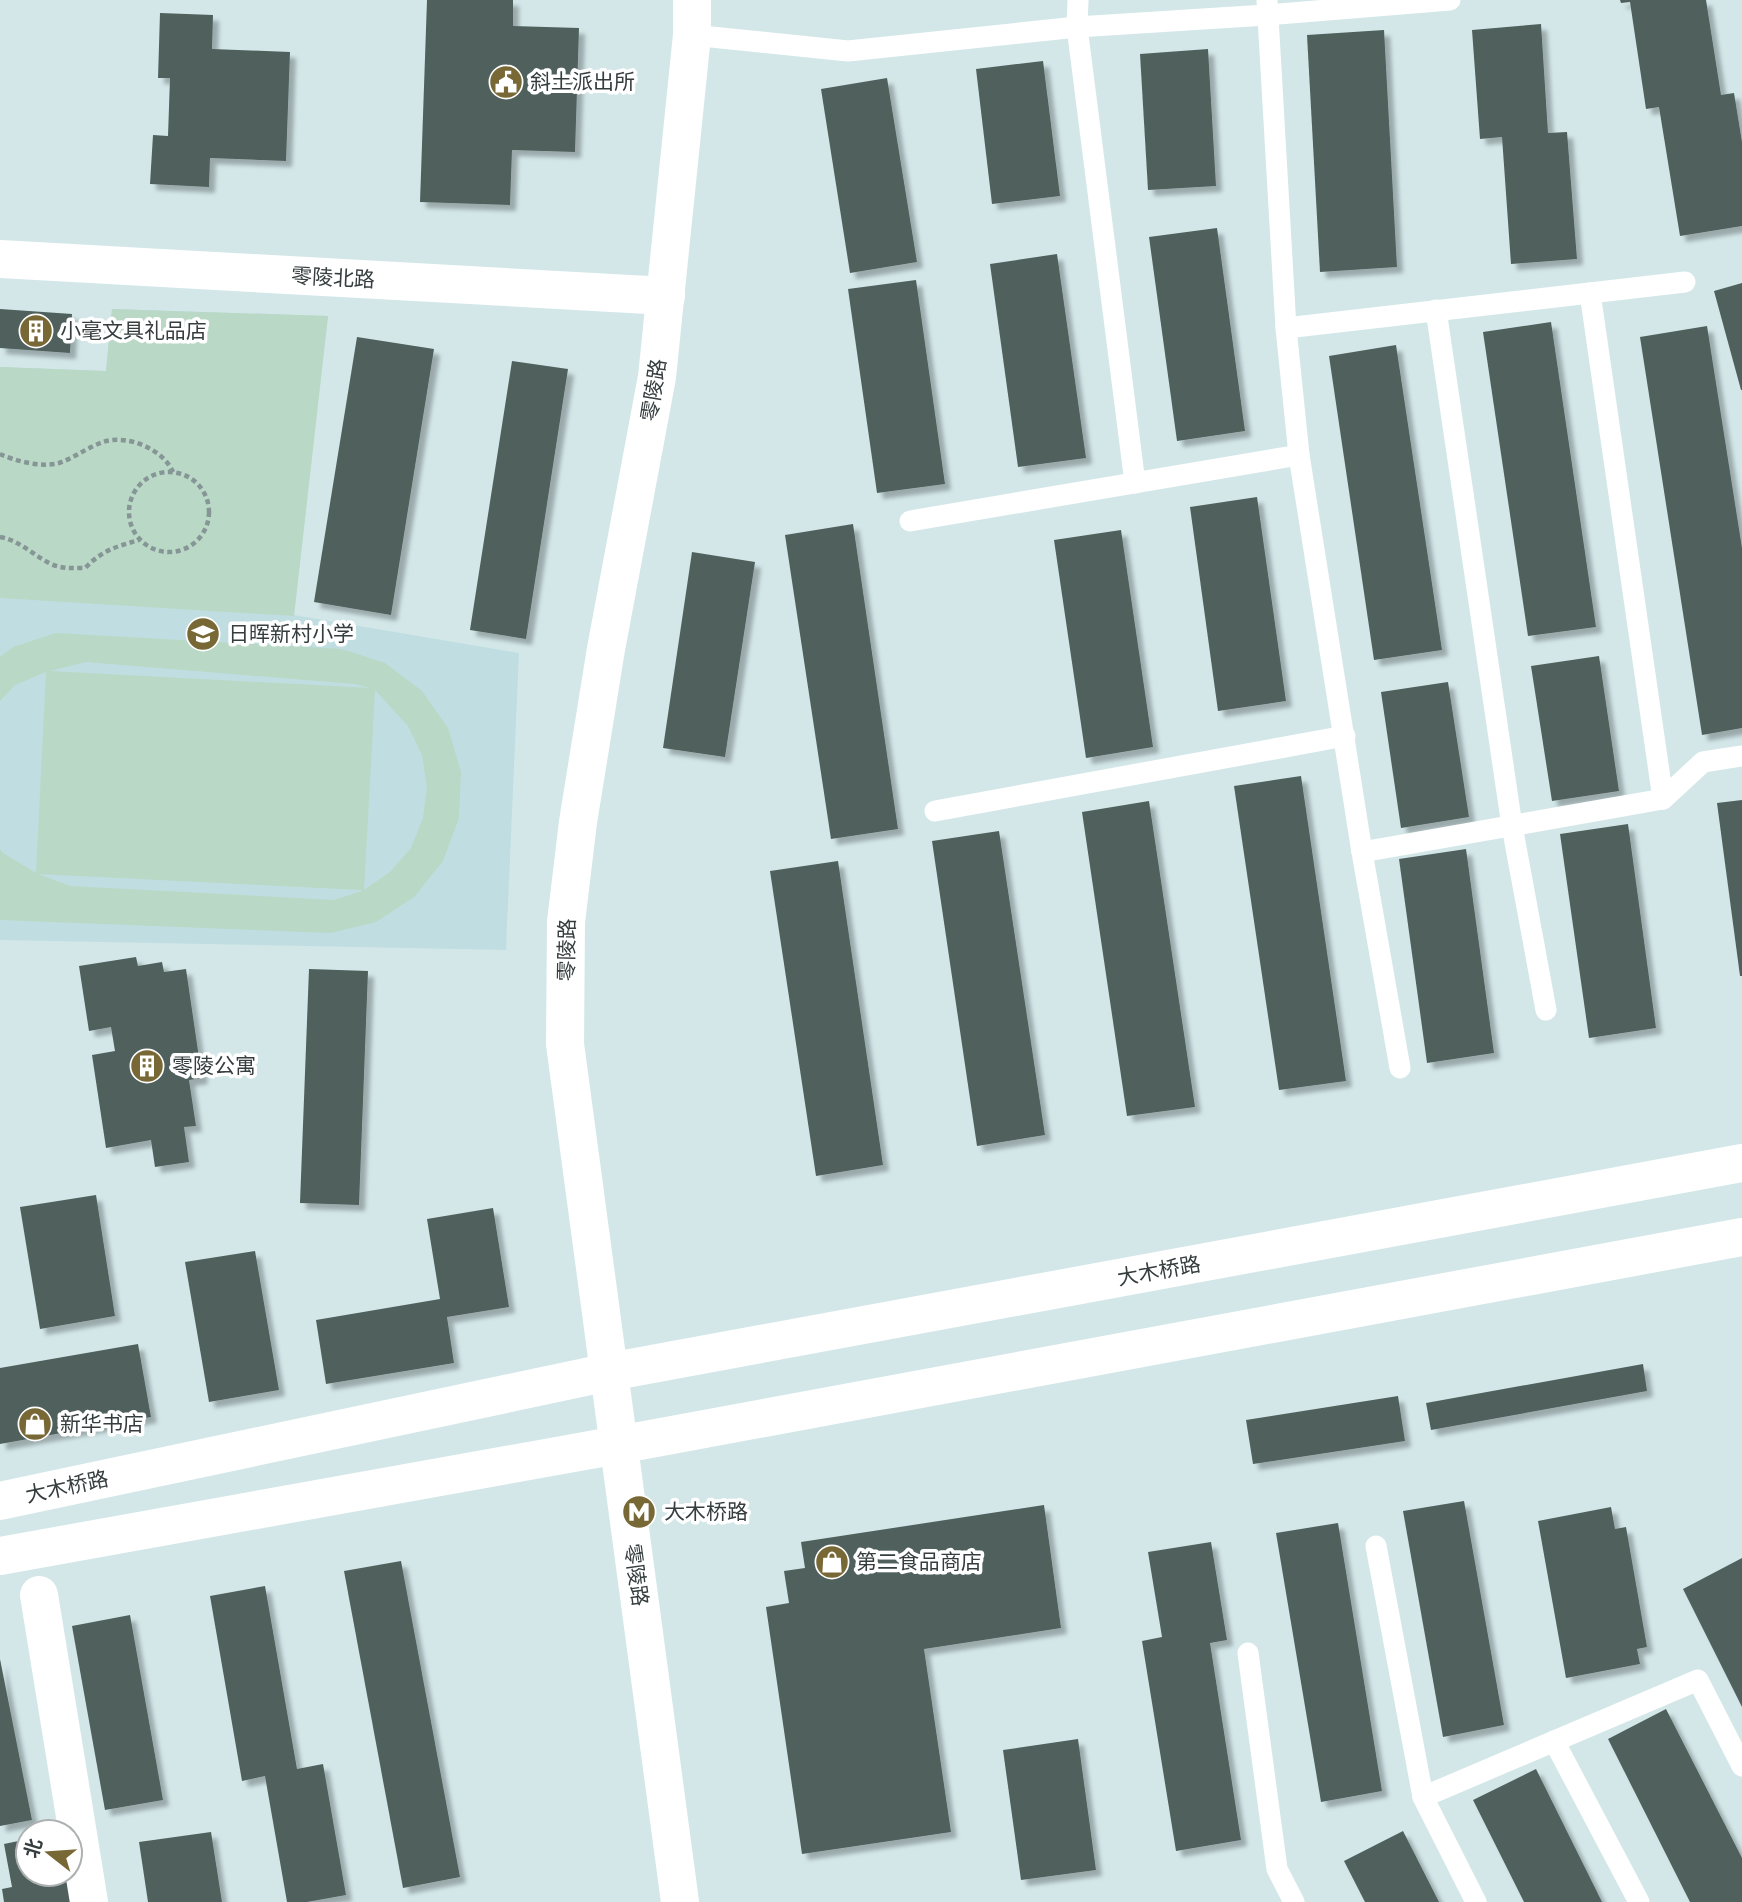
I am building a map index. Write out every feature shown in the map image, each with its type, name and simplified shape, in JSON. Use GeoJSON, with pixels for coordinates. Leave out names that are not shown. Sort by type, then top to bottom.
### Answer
{"type":"FeatureCollection","features":[{"type":"Feature","properties":{"kind":"street","name":"零陵路"},"geometry":{"type":"LineString","coordinates":[[680,1902],[565,1044],[566,922],[606,649],[657,377],[692,18]]}},
{"type":"Feature","properties":{"kind":"street","name":"零陵北路"},"geometry":{"type":"LineString","coordinates":[[0,260],[666,296]]}},
{"type":"Feature","properties":{"kind":"street","name":"大木桥路"},"geometry":{"type":"LineString","coordinates":[[0,1501],[609,1372],[1742,1163]]}},
{"type":"Feature","properties":{"kind":"street"},"geometry":{"type":"LineString","coordinates":[[0,1556],[1742,1237]]}},
{"type":"Feature","properties":{"kind":"street"},"geometry":{"type":"LineString","coordinates":[[39,1595],[89,1902]]}},
{"type":"Feature","properties":{"kind":"lane"},"geometry":{"type":"LineString","coordinates":[[1079,0],[1077,27],[1135,483]]}},
{"type":"Feature","properties":{"kind":"lane"},"geometry":{"type":"LineString","coordinates":[[692,18],[848,51],[1266,8],[1450,0]]}},
{"type":"Feature","properties":{"kind":"lane"},"geometry":{"type":"LineString","coordinates":[[1266,8],[1286,328],[1299,454],[1362,852],[1400,1068]]}},
{"type":"Feature","properties":{"kind":"lane"},"geometry":{"type":"LineString","coordinates":[[1286,328],[1685,282]]}},
{"type":"Feature","properties":{"kind":"lane"},"geometry":{"type":"LineString","coordinates":[[1590,293],[1663,799]]}},
{"type":"Feature","properties":{"kind":"lane"},"geometry":{"type":"LineString","coordinates":[[1436,310],[1512,826],[1546,1010]]}},
{"type":"Feature","properties":{"kind":"lane"},"geometry":{"type":"LineString","coordinates":[[910,522],[1299,454]]}},
{"type":"Feature","properties":{"kind":"lane"},"geometry":{"type":"LineString","coordinates":[[936,811],[1345,736]]}},
{"type":"Feature","properties":{"kind":"lane"},"geometry":{"type":"LineString","coordinates":[[1362,852],[1663,799],[1703,762],[1742,756]]}},
{"type":"Feature","properties":{"kind":"lane"},"geometry":{"type":"LineString","coordinates":[[1376,1546],[1423,1797],[1476,1902]]}},
{"type":"Feature","properties":{"kind":"lane"},"geometry":{"type":"LineString","coordinates":[[1248,1653],[1277,1869],[1294,1902]]}},
{"type":"Feature","properties":{"kind":"lane"},"geometry":{"type":"LineString","coordinates":[[1423,1797],[1698,1680],[1742,1766]]}},
{"type":"Feature","properties":{"kind":"lane"},"geometry":{"type":"LineString","coordinates":[[1554,1741],[1639,1902]]}},
{"type":"Feature","properties":{"kind":"path"},"geometry":{"type":"LineString","coordinates":[[0,454],[27,463],[57,463],[107,441],[130,441],[156,451],[169,463],[173,472]]}},
{"type":"Feature","properties":{"kind":"path"},"geometry":{"type":"LineString","coordinates":[[173,472],[186,475],[197,482],[205,493],[209,518],[206,531],[198,541],[187,549],[162,553],[139,540],[131,528],[130,500],[146,478],[173,472]]}},
{"type":"Feature","properties":{"kind":"path"},"geometry":{"type":"LineString","coordinates":[[0,537],[21,545],[51,564],[65,568],[85,568],[98,555],[139,540]]}},
{"type":"Feature","properties":{"kind":"shaded area","name":"日晖新村小学"},"geometry":{"type":"Polygon","coordinates":[[[112,309],[328,316],[294,615],[519,653],[506,950],[0,940],[0,367],[106,371],[112,309]]]}},
{"type":"Feature","properties":{"kind":"green space"},"geometry":{"type":"Polygon","coordinates":[[[112,309],[328,316],[294,616],[0,598],[0,367],[106,371],[112,309]]]}},
{"type":"Feature","properties":{"kind":"green space"},"geometry":{"type":"Polygon","coordinates":[[[56,633],[342,649],[385,663],[422,691],[448,728],[461,772],[459,818],[443,861],[414,897],[376,922],[331,933],[0,920],[0,849],[36,873],[46,672],[15,685],[0,701],[0,657],[13,647],[56,633]],[[86,662],[50,671],[370,688],[355,684],[86,662]],[[375,690],[364,890],[390,872],[411,848],[423,818],[427,787],[422,755],[408,726],[375,690]],[[38,874],[70,886],[334,900],[362,891],[38,874]]]}},
{"type":"Feature","properties":{"kind":"building"},"geometry":{"type":"Polygon","coordinates":[[[427,0],[513,0],[513,26],[579,28],[575,152],[512,150],[510,205],[420,202],[427,0]]]}},
{"type":"Feature","properties":{"kind":"building"},"geometry":{"type":"Polygon","coordinates":[[[1620,0],[1706,0],[1721,95],[1734,93],[1742,142],[1742,226],[1680,236],[1659,107],[1646,109],[1630,2],[1621,3],[1620,0]]]}},
{"type":"Feature","properties":{"kind":"building"},"geometry":{"type":"Polygon","coordinates":[[[160,13],[213,15],[212,49],[290,52],[286,161],[210,158],[209,187],[150,184],[153,135],[168,136],[170,78],[158,78],[160,13]]]}},
{"type":"Feature","properties":{"kind":"building"},"geometry":{"type":"Polygon","coordinates":[[[1541,24],[1548,133],[1567,132],[1577,259],[1511,264],[1502,137],[1480,139],[1472,30],[1541,24]]]}},
{"type":"Feature","properties":{"kind":"building"},"geometry":{"type":"Polygon","coordinates":[[[1384,30],[1397,267],[1320,272],[1307,35],[1384,30]]]}},
{"type":"Feature","properties":{"kind":"building"},"geometry":{"type":"Polygon","coordinates":[[[1208,49],[1216,186],[1148,190],[1140,54],[1208,49]]]}},
{"type":"Feature","properties":{"kind":"building"},"geometry":{"type":"Polygon","coordinates":[[[1043,61],[1060,196],[992,204],[976,69],[1043,61]]]}},
{"type":"Feature","properties":{"kind":"building"},"geometry":{"type":"Polygon","coordinates":[[[887,78],[917,262],[850,273],[821,89],[887,78]]]}},
{"type":"Feature","properties":{"kind":"building"},"geometry":{"type":"Polygon","coordinates":[[[1217,228],[1245,431],[1177,441],[1149,237],[1217,228]]]}},
{"type":"Feature","properties":{"kind":"building"},"geometry":{"type":"Polygon","coordinates":[[[1057,254],[1086,458],[1018,467],[990,264],[1057,254]]]}},
{"type":"Feature","properties":{"kind":"building"},"geometry":{"type":"Polygon","coordinates":[[[916,280],[945,484],[877,493],[848,289],[916,280]]]}},
{"type":"Feature","properties":{"kind":"building"},"geometry":{"type":"Polygon","coordinates":[[[1742,283],[1742,390],[1741,390],[1714,291],[1742,283]]]}},
{"type":"Feature","properties":{"kind":"building","name":"小毫文具礼品店"},"geometry":{"type":"Polygon","coordinates":[[[0,309],[72,314],[70,353],[0,348],[0,309]]]}},
{"type":"Feature","properties":{"kind":"building"},"geometry":{"type":"Polygon","coordinates":[[[1551,322],[1596,627],[1528,636],[1483,332],[1551,322]]]}},
{"type":"Feature","properties":{"kind":"building"},"geometry":{"type":"Polygon","coordinates":[[[1707,326],[1742,548],[1742,728],[1702,735],[1640,337],[1707,326]]]}},
{"type":"Feature","properties":{"kind":"building"},"geometry":{"type":"Polygon","coordinates":[[[357,337],[434,349],[391,615],[314,602],[357,337]]]}},
{"type":"Feature","properties":{"kind":"building"},"geometry":{"type":"Polygon","coordinates":[[[1396,345],[1442,650],[1374,660],[1329,356],[1396,345]]]}},
{"type":"Feature","properties":{"kind":"building"},"geometry":{"type":"Polygon","coordinates":[[[512,361],[568,369],[526,639],[470,630],[512,361]]]}},
{"type":"Feature","properties":{"kind":"building"},"geometry":{"type":"Polygon","coordinates":[[[1257,497],[1286,701],[1218,711],[1190,507],[1257,497]]]}},
{"type":"Feature","properties":{"kind":"building"},"geometry":{"type":"Polygon","coordinates":[[[853,524],[898,829],[831,839],[785,535],[853,524]]]}},
{"type":"Feature","properties":{"kind":"building"},"geometry":{"type":"Polygon","coordinates":[[[1121,530],[1153,747],[1086,758],[1054,540],[1121,530]]]}},
{"type":"Feature","properties":{"kind":"building"},"geometry":{"type":"Polygon","coordinates":[[[692,552],[755,562],[725,757],[663,748],[692,552]]]}},
{"type":"Feature","properties":{"kind":"building"},"geometry":{"type":"Polygon","coordinates":[[[1599,656],[1619,791],[1552,801],[1531,666],[1599,656]]]}},
{"type":"Feature","properties":{"kind":"building"},"geometry":{"type":"Polygon","coordinates":[[[1448,682],[1469,817],[1401,828],[1381,692],[1448,682]]]}},
{"type":"Feature","properties":{"kind":"building"},"geometry":{"type":"Polygon","coordinates":[[[1301,776],[1346,1081],[1279,1090],[1234,786],[1301,776]]]}},
{"type":"Feature","properties":{"kind":"building"},"geometry":{"type":"Polygon","coordinates":[[[1742,800],[1742,976],[1740,976],[1717,803],[1742,800]]]}},
{"type":"Feature","properties":{"kind":"building"},"geometry":{"type":"Polygon","coordinates":[[[1149,801],[1195,1107],[1127,1116],[1082,812],[1149,801]]]}},
{"type":"Feature","properties":{"kind":"building"},"geometry":{"type":"Polygon","coordinates":[[[1628,824],[1656,1028],[1589,1038],[1560,834],[1628,824]]]}},
{"type":"Feature","properties":{"kind":"building"},"geometry":{"type":"Polygon","coordinates":[[[999,831],[1045,1135],[977,1146],[932,841],[999,831]]]}},
{"type":"Feature","properties":{"kind":"building"},"geometry":{"type":"Polygon","coordinates":[[[1466,849],[1494,1053],[1427,1063],[1399,859],[1466,849]]]}},
{"type":"Feature","properties":{"kind":"building"},"geometry":{"type":"Polygon","coordinates":[[[838,861],[883,1165],[816,1176],[770,871],[838,861]]]}},
{"type":"Feature","properties":{"kind":"building","name":"零陵公寓"},"geometry":{"type":"Polygon","coordinates":[[[136,957],[138,966],[162,962],[164,972],[186,969],[202,1078],[189,1080],[196,1126],[184,1127],[189,1162],[155,1167],[151,1140],[106,1148],[92,1055],[115,1051],[111,1027],[89,1031],[79,966],[136,957]]]}},
{"type":"Feature","properties":{"kind":"building"},"geometry":{"type":"Polygon","coordinates":[[[309,969],[368,971],[359,1205],[300,1203],[309,969]]]}},
{"type":"Feature","properties":{"kind":"building"},"geometry":{"type":"Polygon","coordinates":[[[96,1195],[115,1316],[40,1329],[20,1207],[96,1195]]]}},
{"type":"Feature","properties":{"kind":"building"},"geometry":{"type":"Polygon","coordinates":[[[493,1208],[509,1307],[447,1317],[454,1363],[326,1384],[316,1320],[440,1299],[427,1219],[493,1208]]]}},
{"type":"Feature","properties":{"kind":"building"},"geometry":{"type":"Polygon","coordinates":[[[255,1251],[279,1390],[209,1402],[185,1262],[255,1251]]]}},
{"type":"Feature","properties":{"kind":"building"},"geometry":{"type":"Polygon","coordinates":[[[138,1344],[151,1417],[0,1444],[0,1368],[138,1344]]]}},
{"type":"Feature","properties":{"kind":"building"},"geometry":{"type":"Polygon","coordinates":[[[1643,1364],[1647,1391],[1431,1430],[1426,1403],[1643,1364]]]}},
{"type":"Feature","properties":{"kind":"building"},"geometry":{"type":"Polygon","coordinates":[[[1398,1396],[1405,1441],[1253,1464],[1246,1420],[1398,1396]]]}},
{"type":"Feature","properties":{"kind":"building"},"geometry":{"type":"Polygon","coordinates":[[[1464,1501],[1504,1725],[1443,1737],[1403,1511],[1464,1501]]]}},
{"type":"Feature","properties":{"kind":"building"},"geometry":{"type":"Polygon","coordinates":[[[1044,1505],[1061,1628],[924,1649],[951,1832],[802,1854],[766,1607],[789,1603],[784,1571],[805,1568],[801,1542],[1044,1505]]]}},
{"type":"Feature","properties":{"kind":"building"},"geometry":{"type":"Polygon","coordinates":[[[1611,1507],[1615,1529],[1626,1527],[1647,1647],[1637,1649],[1640,1664],[1566,1678],[1538,1521],[1611,1507]]]}},
{"type":"Feature","properties":{"kind":"building"},"geometry":{"type":"Polygon","coordinates":[[[1338,1523],[1382,1791],[1321,1802],[1276,1533],[1338,1523]]]}},
{"type":"Feature","properties":{"kind":"building"},"geometry":{"type":"Polygon","coordinates":[[[1211,1542],[1227,1640],[1210,1643],[1241,1840],[1176,1851],[1142,1641],[1162,1637],[1148,1552],[1211,1542]]]}},
{"type":"Feature","properties":{"kind":"building"},"geometry":{"type":"Polygon","coordinates":[[[1742,1558],[1742,1707],[1683,1589],[1742,1558]]]}},
{"type":"Feature","properties":{"kind":"building"},"geometry":{"type":"Polygon","coordinates":[[[401,1561],[460,1877],[403,1888],[344,1571],[401,1561]]]}},
{"type":"Feature","properties":{"kind":"building"},"geometry":{"type":"Polygon","coordinates":[[[265,1586],[297,1769],[323,1764],[346,1895],[307,1902],[287,1902],[265,1776],[242,1781],[210,1596],[265,1586]]]}},
{"type":"Feature","properties":{"kind":"building"},"geometry":{"type":"Polygon","coordinates":[[[130,1615],[163,1800],[105,1810],[72,1626],[130,1615]]]}},
{"type":"Feature","properties":{"kind":"building"},"geometry":{"type":"Polygon","coordinates":[[[0,1659],[32,1818],[14,1818],[14,1823],[0,1826],[0,1659]]]}},
{"type":"Feature","properties":{"kind":"building"},"geometry":{"type":"Polygon","coordinates":[[[1666,1709],[1742,1858],[1742,1902],[1690,1902],[1608,1739],[1666,1709]]]}},
{"type":"Feature","properties":{"kind":"building"},"geometry":{"type":"Polygon","coordinates":[[[1078,1739],[1096,1870],[1021,1880],[1003,1750],[1078,1739]]]}},
{"type":"Feature","properties":{"kind":"building"},"geometry":{"type":"Polygon","coordinates":[[[1536,1769],[1602,1902],[1524,1902],[1473,1800],[1536,1769]]]}},
{"type":"Feature","properties":{"kind":"building"},"geometry":{"type":"Polygon","coordinates":[[[1403,1831],[1439,1902],[1365,1902],[1344,1861],[1403,1831]]]}},
{"type":"Feature","properties":{"kind":"building"},"geometry":{"type":"Polygon","coordinates":[[[211,1832],[222,1902],[148,1902],[139,1842],[211,1832]]]}},
{"type":"Feature","properties":{"kind":"building"},"geometry":{"type":"Polygon","coordinates":[[[14,1842],[14,1888],[76,1888],[83,1902],[4,1902],[2,1889],[12,1887],[4,1844],[14,1842]]]}},
{"type":"Feature","properties":{"kind":"place","name":"斜土派出所"},"geometry":{"type":"Point","coordinates":[506,82]}},
{"type":"Feature","properties":{"kind":"place","name":"小毫文具礼品店"},"geometry":{"type":"Point","coordinates":[36,331]}},
{"type":"Feature","properties":{"kind":"place","name":"日晖新村小学"},"geometry":{"type":"Point","coordinates":[203,634]}},
{"type":"Feature","properties":{"kind":"place","name":"零陵公寓"},"geometry":{"type":"Point","coordinates":[147,1066]}},
{"type":"Feature","properties":{"kind":"place","name":"新华书店"},"geometry":{"type":"Point","coordinates":[35,1424]}},
{"type":"Feature","properties":{"kind":"place","name":"大木桥路"},"geometry":{"type":"Point","coordinates":[639,1512]}},
{"type":"Feature","properties":{"kind":"place","name":"第二食品商店"},"geometry":{"type":"Point","coordinates":[832,1562]}}]}
